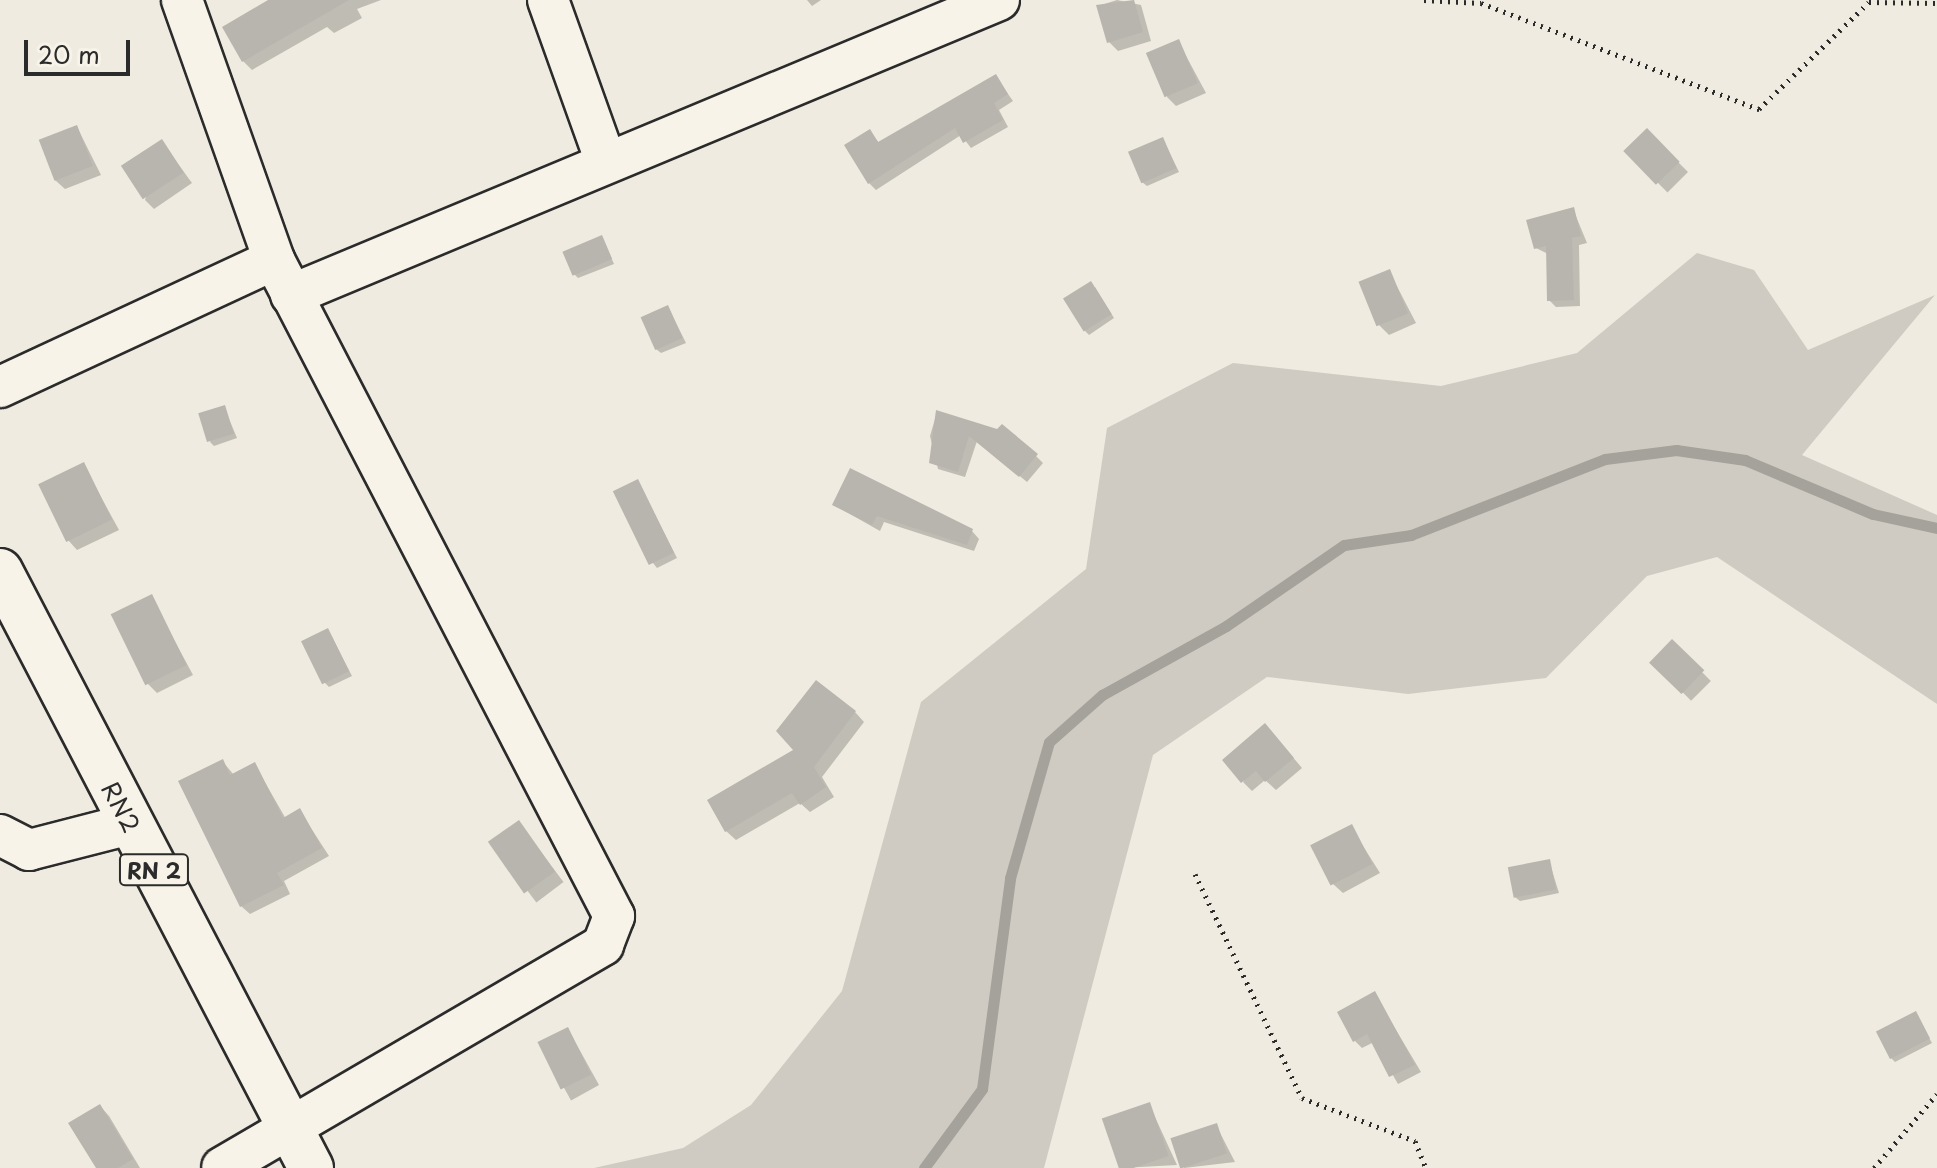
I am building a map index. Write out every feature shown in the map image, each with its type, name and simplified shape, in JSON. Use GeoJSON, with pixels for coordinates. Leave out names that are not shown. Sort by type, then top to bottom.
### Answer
{"type":"FeatureCollection","features":[{"type":"Feature","properties":{"kind":"main road","name":"RN2"},"geometry":{"type":"LineString","coordinates":[[0,571],[311,1168]]}},
{"type":"Feature","properties":{"kind":"street"},"geometry":{"type":"LineString","coordinates":[[182,0],[274,260],[614,916],[603,945],[287,1126],[222,1168]]}},
{"type":"Feature","properties":{"kind":"street"},"geometry":{"type":"LineString","coordinates":[[548,0],[606,162]]}},
{"type":"Feature","properties":{"kind":"street"},"geometry":{"type":"LineString","coordinates":[[291,295],[999,0]]}},
{"type":"Feature","properties":{"kind":"street"},"geometry":{"type":"LineString","coordinates":[[0,387],[274,260]]}},
{"type":"Feature","properties":{"kind":"street"},"geometry":{"type":"LineString","coordinates":[[0,835],[29,850],[130,824]]}},
{"type":"Feature","properties":{"kind":"path"},"geometry":{"type":"LineString","coordinates":[[1424,0],[1481,3],[1759,109],[1869,2],[1937,3]]}},
{"type":"Feature","properties":{"kind":"path"},"geometry":{"type":"LineString","coordinates":[[1195,874],[1302,1098],[1415,1141],[1426,1168]]}},
{"type":"Feature","properties":{"kind":"path"},"geometry":{"type":"LineString","coordinates":[[1874,1168],[1937,1094]]}},
{"type":"Feature","properties":{"kind":"shaded area"},"geometry":{"type":"Polygon","coordinates":[[[1697,253],[1754,270],[1808,350],[1935,295],[1802,455],[1937,515],[1937,704],[1717,557],[1647,576],[1546,678],[1408,694],[1267,677],[1153,755],[1044,1168],[594,1168],[683,1148],[751,1105],[842,991],[921,702],[1086,569],[1107,428],[1233,363],[1441,386],[1577,353],[1697,253]]]}},
{"type":"Feature","properties":{"kind":"building"},"geometry":{"type":"Polygon","coordinates":[[[268,0],[349,0],[242,62],[222,27],[268,0]]]}},
{"type":"Feature","properties":{"kind":"building"},"geometry":{"type":"Polygon","coordinates":[[[1134,0],[1143,32],[1107,43],[1096,5],[1134,0]]]}},
{"type":"Feature","properties":{"kind":"building"},"geometry":{"type":"Polygon","coordinates":[[[1179,39],[1198,83],[1165,97],[1146,53],[1179,39]]]}},
{"type":"Feature","properties":{"kind":"building"},"geometry":{"type":"Polygon","coordinates":[[[996,74],[1008,94],[994,103],[1003,120],[963,143],[955,128],[868,184],[844,145],[870,129],[878,142],[996,74]]]}},
{"type":"Feature","properties":{"kind":"building"},"geometry":{"type":"Polygon","coordinates":[[[77,125],[93,166],[54,181],[39,140],[77,125]]]}},
{"type":"Feature","properties":{"kind":"building"},"geometry":{"type":"Polygon","coordinates":[[[1647,128],[1680,162],[1656,185],[1623,151],[1647,128]]]}},
{"type":"Feature","properties":{"kind":"building"},"geometry":{"type":"Polygon","coordinates":[[[1163,137],[1176,168],[1141,183],[1128,152],[1163,137]]]}},
{"type":"Feature","properties":{"kind":"building"},"geometry":{"type":"Polygon","coordinates":[[[162,139],[184,173],[143,199],[121,166],[162,139]]]}},
{"type":"Feature","properties":{"kind":"building"},"geometry":{"type":"Polygon","coordinates":[[[1574,207],[1581,236],[1572,238],[1574,300],[1547,301],[1546,246],[1534,249],[1526,220],[1574,207]]]}},
{"type":"Feature","properties":{"kind":"building"},"geometry":{"type":"Polygon","coordinates":[[[602,235],[612,259],[573,276],[562,252],[602,235]]]}},
{"type":"Feature","properties":{"kind":"building"},"geometry":{"type":"Polygon","coordinates":[[[1390,269],[1408,314],[1376,326],[1358,282],[1390,269]]]}},
{"type":"Feature","properties":{"kind":"building"},"geometry":{"type":"Polygon","coordinates":[[[1091,281],[1112,314],[1084,332],[1063,298],[1091,281]]]}},
{"type":"Feature","properties":{"kind":"building"},"geometry":{"type":"Polygon","coordinates":[[[668,305],[683,338],[655,350],[641,317],[668,305]]]}},
{"type":"Feature","properties":{"kind":"building"},"geometry":{"type":"Polygon","coordinates":[[[225,405],[234,434],[207,442],[198,413],[225,405]]]}},
{"type":"Feature","properties":{"kind":"building"},"geometry":{"type":"Polygon","coordinates":[[[936,410],[997,429],[1002,424],[1038,454],[1019,477],[969,436],[958,472],[929,463],[936,410]]]}},
{"type":"Feature","properties":{"kind":"building"},"geometry":{"type":"Polygon","coordinates":[[[84,462],[112,520],[66,542],[38,484],[84,462]]]}},
{"type":"Feature","properties":{"kind":"building"},"geometry":{"type":"Polygon","coordinates":[[[850,468],[973,529],[967,545],[877,516],[872,525],[832,505],[850,468]]]}},
{"type":"Feature","properties":{"kind":"building"},"geometry":{"type":"Polygon","coordinates":[[[638,479],[674,553],[649,565],[613,491],[638,479]]]}},
{"type":"Feature","properties":{"kind":"building"},"geometry":{"type":"Polygon","coordinates":[[[152,594],[187,665],[145,685],[111,614],[152,594]]]}},
{"type":"Feature","properties":{"kind":"building"},"geometry":{"type":"Polygon","coordinates":[[[328,628],[349,671],[322,684],[301,641],[328,628]]]}},
{"type":"Feature","properties":{"kind":"building"},"geometry":{"type":"Polygon","coordinates":[[[1672,639],[1704,670],[1681,694],[1649,663],[1672,639]]]}},
{"type":"Feature","properties":{"kind":"building"},"geometry":{"type":"Polygon","coordinates":[[[816,680],[856,711],[814,767],[826,787],[800,805],[792,793],[725,832],[707,800],[793,750],[776,731],[816,680]]]}},
{"type":"Feature","properties":{"kind":"building"},"geometry":{"type":"Polygon","coordinates":[[[1265,723],[1294,758],[1265,782],[1256,771],[1241,783],[1222,760],[1265,723]]]}},
{"type":"Feature","properties":{"kind":"building"},"geometry":{"type":"Polygon","coordinates":[[[223,759],[230,775],[255,762],[283,818],[300,808],[322,848],[277,873],[284,885],[240,907],[178,781],[223,759]]]}},
{"type":"Feature","properties":{"kind":"building"},"geometry":{"type":"Polygon","coordinates":[[[519,820],[555,872],[524,893],[488,842],[519,820]]]}},
{"type":"Feature","properties":{"kind":"building"},"geometry":{"type":"Polygon","coordinates":[[[1352,824],[1372,864],[1331,885],[1310,845],[1352,824]]]}},
{"type":"Feature","properties":{"kind":"building"},"geometry":{"type":"Polygon","coordinates":[[[1550,859],[1556,889],[1514,898],[1508,867],[1550,859]]]}},
{"type":"Feature","properties":{"kind":"building"},"geometry":{"type":"Polygon","coordinates":[[[1375,991],[1415,1065],[1389,1077],[1367,1034],[1353,1042],[1337,1012],[1375,991]]]}},
{"type":"Feature","properties":{"kind":"building"},"geometry":{"type":"Polygon","coordinates":[[[1916,1011],[1930,1039],[1890,1059],[1876,1031],[1916,1011]]]}},
{"type":"Feature","properties":{"kind":"building"},"geometry":{"type":"Polygon","coordinates":[[[568,1027],[591,1075],[561,1090],[537,1042],[568,1027]]]}},
{"type":"Feature","properties":{"kind":"building"},"geometry":{"type":"Polygon","coordinates":[[[1150,1102],[1169,1156],[1133,1168],[1119,1168],[1102,1119],[1150,1102]]]}},
{"type":"Feature","properties":{"kind":"building"},"geometry":{"type":"Polygon","coordinates":[[[100,1104],[133,1159],[118,1168],[96,1168],[68,1123],[100,1104]]]}},
{"type":"Feature","properties":{"kind":"building"},"geometry":{"type":"Polygon","coordinates":[[[1217,1123],[1227,1153],[1180,1168],[1170,1138],[1217,1123]]]}},
{"type":"Feature","properties":{"kind":"waterway"},"geometry":{"type":"LineString","coordinates":[[924,1168],[982,1089],[1010,878],[1049,742],[1102,695],[1226,626],[1344,545],[1411,535],[1605,459],[1676,450],[1745,460],[1873,514],[1937,528]]}}]}
